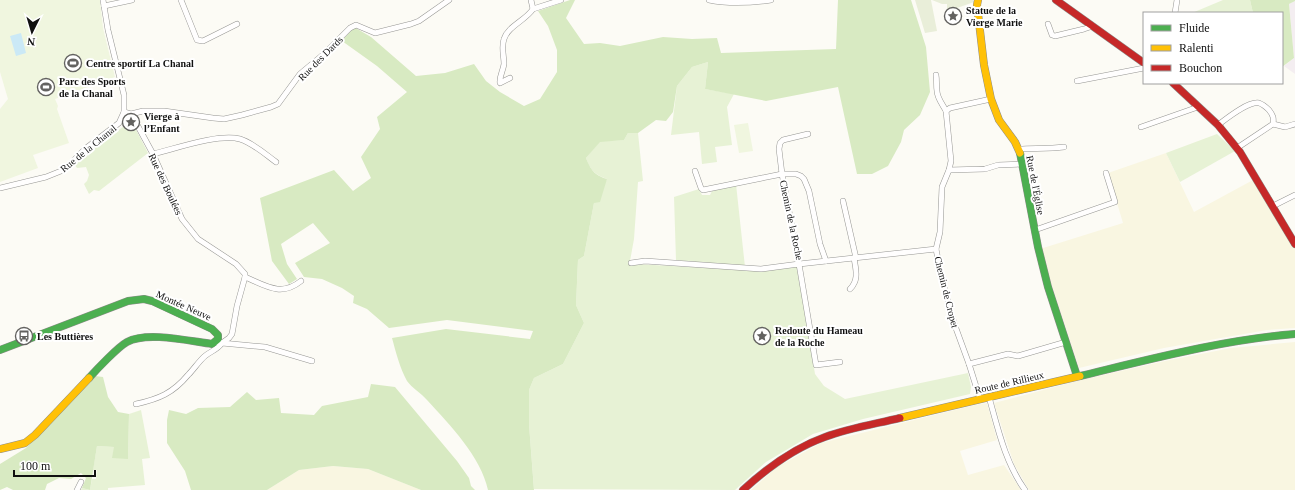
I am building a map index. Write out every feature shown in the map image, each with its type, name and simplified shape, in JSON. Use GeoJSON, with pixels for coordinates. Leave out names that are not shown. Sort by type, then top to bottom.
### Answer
{"type":"FeatureCollection","features":[{"type":"Feature","properties":{"kind":"street"},"geometry":{"type":"LineString","coordinates":[[130,114],[124,112],[124,95],[108,30],[104,3],[132,0]]}},
{"type":"Feature","properties":{"kind":"street"},"geometry":{"type":"LineString","coordinates":[[181,0],[197,40],[203,41],[237,24]]}},
{"type":"Feature","properties":{"kind":"street","name":"Rue des Dards"},"geometry":{"type":"LineString","coordinates":[[130,114],[143,111],[164,111],[224,119],[271,107],[278,104],[300,74],[324,54],[350,28],[356,25],[375,33],[419,21],[449,0]]}},
{"type":"Feature","properties":{"kind":"street"},"geometry":{"type":"LineString","coordinates":[[531,0],[533,9]]}},
{"type":"Feature","properties":{"kind":"street"},"geometry":{"type":"LineString","coordinates":[[510,78],[500,83],[499,80],[503,67],[504,38],[509,31],[530,14],[533,9],[561,0]]}},
{"type":"Feature","properties":{"kind":"street"},"geometry":{"type":"LineString","coordinates":[[709,0],[720,2],[751,3],[771,0]]}},
{"type":"Feature","properties":{"kind":"street","name":"Rue de l'Église"},"geometry":{"type":"LineString","coordinates":[[978,0],[976,5],[984,65],[991,99],[994,102],[1001,122],[1016,142],[1019,149],[1038,247],[1048,287],[1077,376]]}},
{"type":"Feature","properties":{"kind":"street"},"geometry":{"type":"LineString","coordinates":[[1056,0],[1143,62]]}},
{"type":"Feature","properties":{"kind":"street"},"geometry":{"type":"LineString","coordinates":[[1175,12],[1177,0]]}},
{"type":"Feature","properties":{"kind":"street"},"geometry":{"type":"LineString","coordinates":[[1048,24],[1052,35],[1055,36],[1093,26]]}},
{"type":"Feature","properties":{"kind":"street"},"geometry":{"type":"LineString","coordinates":[[1077,82],[1143,68]]}},
{"type":"Feature","properties":{"kind":"street","name":"Chemin de Cropet"},"geometry":{"type":"LineString","coordinates":[[936,75],[938,81],[936,90],[946,111],[951,154],[949,170],[942,187],[940,232],[936,249],[941,275],[954,323],[980,398]]}},
{"type":"Feature","properties":{"kind":"street"},"geometry":{"type":"LineString","coordinates":[[1174,84],[1218,125],[1237,148],[1295,244]]}},
{"type":"Feature","properties":{"kind":"street"},"geometry":{"type":"LineString","coordinates":[[946,111],[950,108],[991,99]]}},
{"type":"Feature","properties":{"kind":"street"},"geometry":{"type":"LineString","coordinates":[[1218,125],[1242,109],[1255,103],[1260,103],[1270,111],[1273,115],[1273,124]]}},
{"type":"Feature","properties":{"kind":"street"},"geometry":{"type":"LineString","coordinates":[[1141,127],[1198,107]]}},
{"type":"Feature","properties":{"kind":"street","name":"Rue de la Chanal"},"geometry":{"type":"LineString","coordinates":[[0,188],[46,177],[61,171],[69,166],[85,149],[119,123],[124,112]]}},
{"type":"Feature","properties":{"kind":"street","name":"Rue des Boulées"},"geometry":{"type":"LineString","coordinates":[[130,114],[153,154],[182,219],[198,239],[236,264],[245,274],[245,277]]}},
{"type":"Feature","properties":{"kind":"street"},"geometry":{"type":"LineString","coordinates":[[1237,148],[1273,124],[1285,127],[1295,124]]}},
{"type":"Feature","properties":{"kind":"street","name":"Chemin de la Roche"},"geometry":{"type":"LineString","coordinates":[[808,134],[783,140],[780,143],[779,149],[782,174],[799,264],[936,249]]}},
{"type":"Feature","properties":{"kind":"street"},"geometry":{"type":"LineString","coordinates":[[153,154],[218,138],[233,138],[250,143],[276,162]]}},
{"type":"Feature","properties":{"kind":"street"},"geometry":{"type":"LineString","coordinates":[[1019,149],[1047,149],[1064,147]]}},
{"type":"Feature","properties":{"kind":"street"},"geometry":{"type":"LineString","coordinates":[[949,170],[986,169],[998,165],[1022,164]]}},
{"type":"Feature","properties":{"kind":"street"},"geometry":{"type":"LineString","coordinates":[[694,170],[703,190],[782,174],[796,174],[804,179],[809,191],[820,244],[826,261]]}},
{"type":"Feature","properties":{"kind":"street"},"geometry":{"type":"LineString","coordinates":[[1035,230],[1115,202],[1106,173]]}},
{"type":"Feature","properties":{"kind":"street"},"geometry":{"type":"LineString","coordinates":[[1273,206],[1295,195]]}},
{"type":"Feature","properties":{"kind":"street"},"geometry":{"type":"LineString","coordinates":[[843,201],[855,258],[857,277],[854,286],[850,290]]}},
{"type":"Feature","properties":{"kind":"street"},"geometry":{"type":"LineString","coordinates":[[631,263],[645,261],[761,269],[799,264],[816,365],[840,362]]}},
{"type":"Feature","properties":{"kind":"street"},"geometry":{"type":"LineString","coordinates":[[136,404],[151,401],[175,389],[204,356],[217,349],[219,343],[229,338],[232,334],[237,306],[245,277],[269,288],[276,289],[289,289],[301,281]]}},
{"type":"Feature","properties":{"kind":"street","name":"Montée Neuve"},"geometry":{"type":"LineString","coordinates":[[0,350],[136,299],[152,301],[212,329],[218,335],[219,343]]}},
{"type":"Feature","properties":{"kind":"street","name":"Route de Rillieux"},"geometry":{"type":"LineString","coordinates":[[743,490],[780,459],[811,442],[846,430],[1197,349],[1269,336],[1295,334]]}},
{"type":"Feature","properties":{"kind":"street"},"geometry":{"type":"LineString","coordinates":[[0,448],[21,445],[35,435],[122,346],[127,342],[143,337],[207,344],[219,343],[265,348],[312,361]]}},
{"type":"Feature","properties":{"kind":"street"},"geometry":{"type":"LineString","coordinates":[[969,364],[1008,354],[1018,356],[1066,342]]}},
{"type":"Feature","properties":{"kind":"street"},"geometry":{"type":"LineString","coordinates":[[989,396],[1008,460],[1015,476],[1025,490]]}},
{"type":"Feature","properties":{"kind":"street"},"geometry":{"type":"LineString","coordinates":[[77,490],[82,482]]}},
{"type":"Feature","properties":{"kind":"shaded area"},"geometry":{"type":"Polygon","coordinates":[[[1295,1],[1295,74],[1284,66],[1294,58],[1289,4],[1295,1]]]}},
{"type":"Feature","properties":{"kind":"shaded area"},"geometry":{"type":"Polygon","coordinates":[[[1166,153],[1194,212],[1253,180],[1295,249],[1295,328],[1267,330],[1164,348],[1079,368],[1040,249],[1123,223],[1108,173],[1166,153]]]}},
{"type":"Feature","properties":{"kind":"shaded area"},"geometry":{"type":"Polygon","coordinates":[[[1295,342],[1295,490],[1029,490],[1014,464],[994,403],[1081,380],[1165,361],[1231,348],[1295,342]]]}},
{"type":"Feature","properties":{"kind":"shaded area"},"geometry":{"type":"Polygon","coordinates":[[[987,403],[997,440],[960,451],[968,475],[1004,465],[1021,490],[751,490],[777,467],[821,443],[987,403]]]}},
{"type":"Feature","properties":{"kind":"shaded area"},"geometry":{"type":"Polygon","coordinates":[[[333,466],[368,469],[421,490],[267,490],[299,470],[333,466]]]}},
{"type":"Feature","properties":{"kind":"green space","name":"Parc des Sports de la Chanal"},"geometry":{"type":"Polygon","coordinates":[[[0,0],[100,0],[103,28],[115,77],[55,99],[69,143],[33,155],[38,168],[0,182],[0,109],[8,99],[0,72],[0,0]]]}},
{"type":"Feature","properties":{"kind":"green space"},"geometry":{"type":"Polygon","coordinates":[[[570,0],[575,0],[566,18],[584,44],[600,43],[620,46],[663,37],[692,39],[717,38],[721,53],[836,49],[838,0],[911,0],[926,47],[930,92],[920,115],[904,130],[901,142],[888,166],[872,174],[857,174],[838,87],[766,101],[705,89],[708,62],[692,67],[677,86],[673,112],[666,121],[656,120],[638,133],[628,133],[624,140],[600,142],[586,158],[594,172],[607,179],[600,202],[594,203],[584,256],[578,260],[576,305],[584,323],[563,364],[534,378],[529,390],[529,424],[534,490],[488,490],[479,466],[464,442],[427,400],[407,381],[400,366],[392,338],[446,329],[530,339],[533,331],[447,320],[389,328],[367,309],[353,303],[354,296],[342,288],[322,279],[304,277],[295,263],[330,243],[313,223],[281,244],[287,264],[297,279],[289,284],[272,261],[260,198],[334,170],[353,191],[371,178],[361,157],[380,129],[377,117],[407,92],[377,66],[342,41],[354,27],[371,37],[416,76],[445,73],[474,64],[486,81],[500,92],[524,106],[540,99],[557,72],[557,50],[548,26],[538,11],[570,0]]]}},
{"type":"Feature","properties":{"kind":"green space"},"geometry":{"type":"Polygon","coordinates":[[[915,0],[931,0],[937,31],[925,33],[915,0]]]}},
{"type":"Feature","properties":{"kind":"green space"},"geometry":{"type":"Polygon","coordinates":[[[932,0],[973,0],[974,2],[957,8],[947,9],[947,4],[942,4],[932,0]]]}},
{"type":"Feature","properties":{"kind":"green space"},"geometry":{"type":"Polygon","coordinates":[[[1223,0],[1250,0],[1253,12],[1194,12],[1223,0]]]}},
{"type":"Feature","properties":{"kind":"green space"},"geometry":{"type":"Polygon","coordinates":[[[1250,0],[1295,0],[1289,4],[1294,58],[1283,66],[1283,12],[1253,12],[1250,0]]]}},
{"type":"Feature","properties":{"kind":"green space"},"geometry":{"type":"Polygon","coordinates":[[[708,62],[705,89],[734,94],[727,107],[732,145],[715,147],[717,162],[702,164],[699,132],[671,135],[677,86],[692,67],[708,62]]]}},
{"type":"Feature","properties":{"kind":"green space"},"geometry":{"type":"Polygon","coordinates":[[[132,122],[148,153],[99,191],[94,190],[89,194],[84,184],[89,175],[86,167],[77,168],[75,165],[89,151],[132,122]]]}},
{"type":"Feature","properties":{"kind":"green space"},"geometry":{"type":"Polygon","coordinates":[[[748,123],[753,151],[739,153],[734,125],[748,123]]]}},
{"type":"Feature","properties":{"kind":"green space"},"geometry":{"type":"Polygon","coordinates":[[[628,133],[638,133],[643,181],[638,182],[634,239],[630,261],[635,264],[745,270],[797,266],[815,374],[824,386],[845,399],[968,373],[971,387],[970,394],[863,419],[813,434],[766,462],[735,490],[534,489],[529,424],[529,390],[534,378],[563,364],[584,323],[576,305],[578,260],[584,256],[594,203],[607,179],[594,172],[586,158],[600,141],[624,140],[628,133]]]}},
{"type":"Feature","properties":{"kind":"green space"},"geometry":{"type":"Polygon","coordinates":[[[1217,134],[1235,151],[1180,182],[1166,153],[1217,134]]]}},
{"type":"Feature","properties":{"kind":"green space"},"geometry":{"type":"Polygon","coordinates":[[[736,184],[745,267],[676,260],[674,197],[699,189],[702,195],[710,195],[713,189],[736,184]]]}},
{"type":"Feature","properties":{"kind":"green space"},"geometry":{"type":"Polygon","coordinates":[[[95,376],[103,377],[108,397],[118,412],[129,414],[128,459],[112,458],[114,447],[97,446],[90,490],[82,488],[86,478],[81,473],[71,479],[59,478],[47,484],[45,490],[13,490],[7,487],[0,490],[0,464],[26,448],[95,376]]]}},
{"type":"Feature","properties":{"kind":"green space"},"geometry":{"type":"Polygon","coordinates":[[[371,384],[395,387],[457,461],[469,478],[471,486],[475,490],[421,490],[368,469],[333,466],[299,470],[267,490],[191,490],[185,471],[167,443],[167,420],[169,410],[186,414],[198,408],[230,407],[247,392],[256,400],[279,398],[281,413],[314,415],[322,406],[368,397],[371,384]]]}},
{"type":"Feature","properties":{"kind":"green space"},"geometry":{"type":"Polygon","coordinates":[[[141,410],[150,458],[142,459],[145,485],[108,488],[108,490],[90,490],[92,479],[96,479],[97,470],[93,470],[97,446],[115,447],[128,458],[129,414],[141,410]]]}},
{"type":"Feature","properties":{"kind":"water"},"geometry":{"type":"Polygon","coordinates":[[[21,33],[26,53],[16,56],[10,36],[21,33]]]}},
{"type":"Feature","properties":{"kind":"traffic: fast"},"geometry":{"type":"LineString","coordinates":[[1020,153],[1038,247],[1048,287],[1077,376]]}},
{"type":"Feature","properties":{"kind":"traffic: fast"},"geometry":{"type":"LineString","coordinates":[[0,350],[128,301],[144,299],[152,301],[212,329],[218,335],[218,339],[212,344],[157,337],[135,339],[118,348],[89,378]]}},
{"type":"Feature","properties":{"kind":"traffic: fast"},"geometry":{"type":"LineString","coordinates":[[1080,376],[1214,345],[1295,334]]}},
{"type":"Feature","properties":{"kind":"traffic: slow"},"geometry":{"type":"LineString","coordinates":[[978,0],[977,5],[984,65],[991,99],[999,120],[1015,142],[1020,153]]}},
{"type":"Feature","properties":{"kind":"traffic: slow"},"geometry":{"type":"LineString","coordinates":[[900,418],[1080,376]]}},
{"type":"Feature","properties":{"kind":"traffic: slow"},"geometry":{"type":"LineString","coordinates":[[0,449],[25,443],[35,435],[89,378]]}},
{"type":"Feature","properties":{"kind":"traffic: jam"},"geometry":{"type":"LineString","coordinates":[[1056,0],[1143,62]]}},
{"type":"Feature","properties":{"kind":"traffic: jam"},"geometry":{"type":"LineString","coordinates":[[1174,84],[1218,125],[1240,152],[1295,244]]}},
{"type":"Feature","properties":{"kind":"traffic: jam"},"geometry":{"type":"LineString","coordinates":[[743,490],[781,459],[802,447],[843,431],[900,418]]}},
{"type":"Feature","properties":{"kind":"place","name":"Statue de la Vierge Marie"},"geometry":{"type":"Point","coordinates":[953,16]}},
{"type":"Feature","properties":{"kind":"place","name":"Centre sportif La Chanal"},"geometry":{"type":"Point","coordinates":[73,63]}},
{"type":"Feature","properties":{"kind":"place","name":"Parc des Sports de la Chanal"},"geometry":{"type":"Point","coordinates":[46,87]}},
{"type":"Feature","properties":{"kind":"place","name":"Vierge à l’Enfant"},"geometry":{"type":"Point","coordinates":[131,122]}},
{"type":"Feature","properties":{"kind":"place","name":"Les Buttières"},"geometry":{"type":"Point","coordinates":[24,336]}},
{"type":"Feature","properties":{"kind":"place","name":"Redoute du Hameau de la Roche"},"geometry":{"type":"Point","coordinates":[762,336]}}]}
